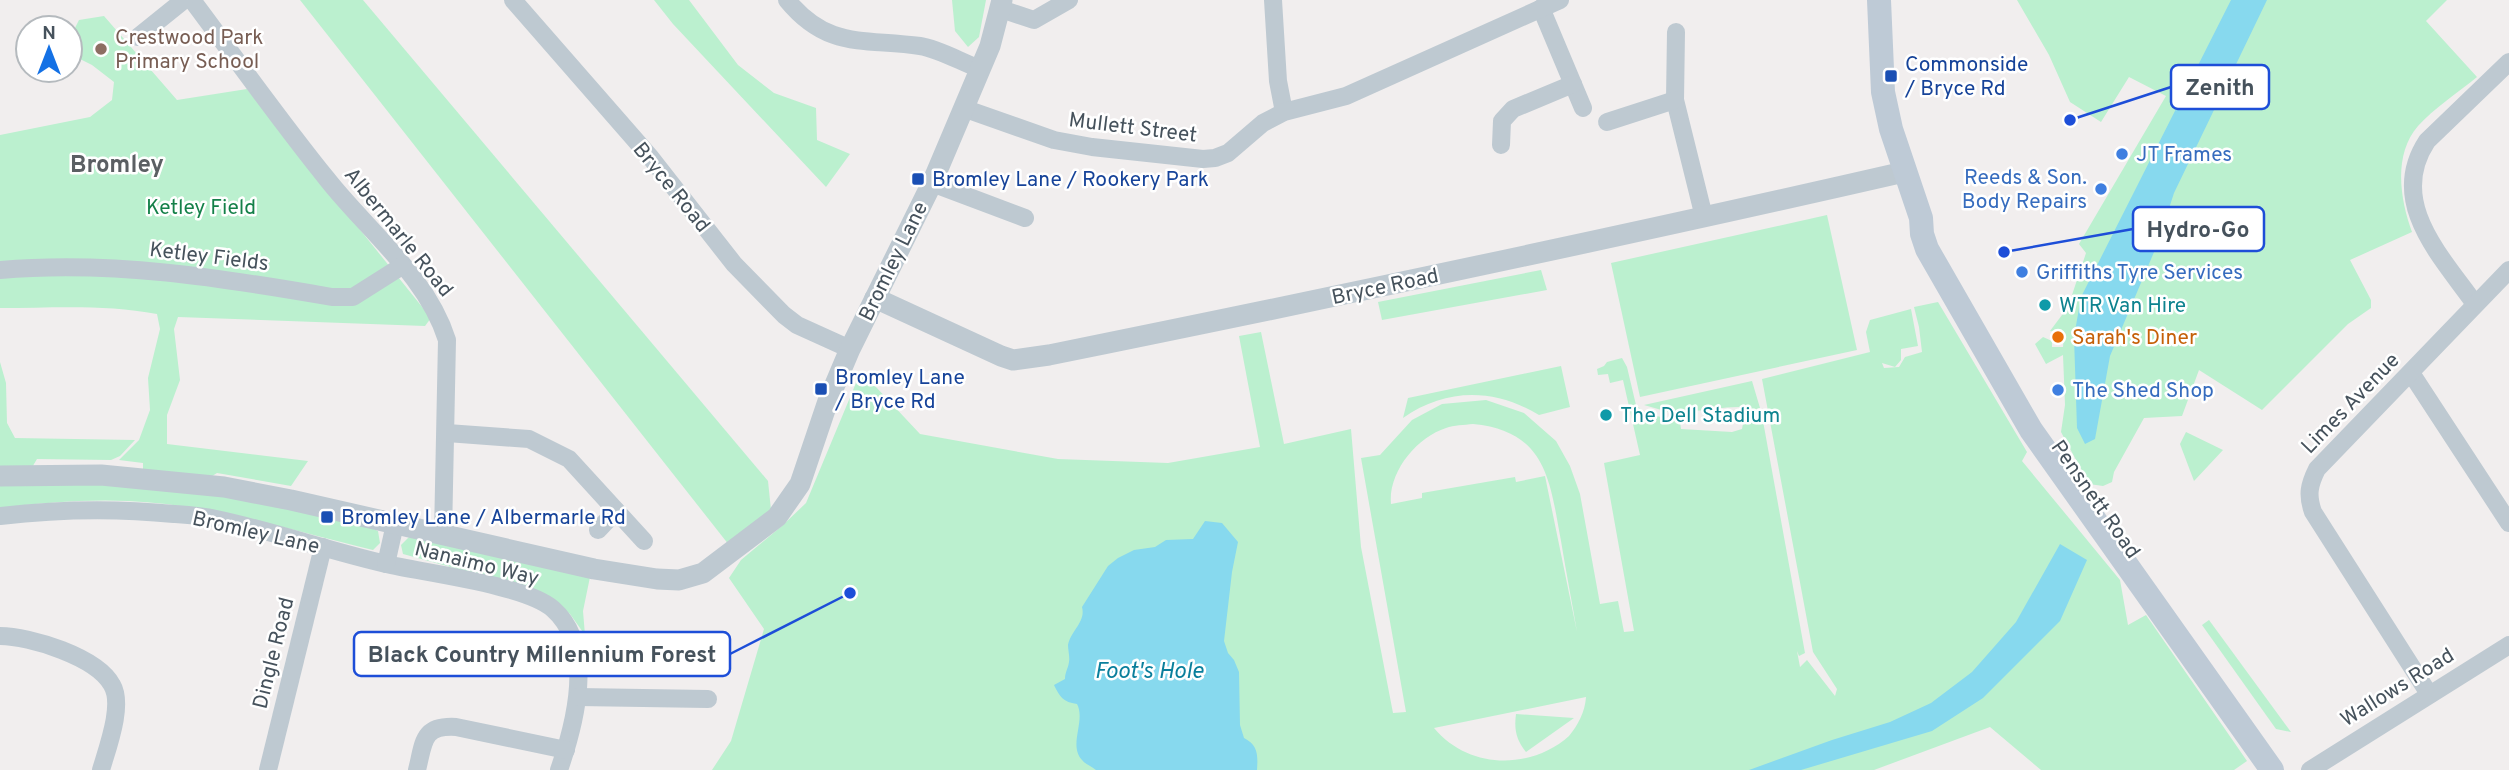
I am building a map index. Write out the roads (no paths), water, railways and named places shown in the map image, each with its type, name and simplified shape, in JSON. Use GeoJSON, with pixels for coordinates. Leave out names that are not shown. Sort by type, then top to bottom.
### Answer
{"type":"FeatureCollection","features":[{"type":"Feature","properties":{"kind":"main road","name":"Pensnett Road"},"geometry":{"type":"LineString","coordinates":[[1879,0],[1884,92],[1904,172],[1921,218],[1927,249],[2031,430],[2272,770]]}},
{"type":"Feature","properties":{"kind":"main road","name":"Pensnett Road"},"geometry":{"type":"LineString","coordinates":[[1921,218],[1934,232],[2000,354],[2101,510],[2288,770]]}},
{"type":"Feature","properties":{"kind":"street"},"geometry":{"type":"LineString","coordinates":[[138,37],[184,0]]}},
{"type":"Feature","properties":{"kind":"street","name":"Albermarle Road"},"geometry":{"type":"LineString","coordinates":[[192,0],[327,180],[402,266],[440,319],[447,340],[443,535]]}},
{"type":"Feature","properties":{"kind":"street","name":"Bryce Road"},"geometry":{"type":"LineString","coordinates":[[513,0],[651,158],[743,273],[797,325],[850,349]]}},
{"type":"Feature","properties":{"kind":"street"},"geometry":{"type":"LineString","coordinates":[[787,0],[797,12],[824,32],[850,41],[923,46],[980,69]]}},
{"type":"Feature","properties":{"kind":"street"},"geometry":{"type":"LineString","coordinates":[[1002,5],[1034,20],[1069,0]]}},
{"type":"Feature","properties":{"kind":"street"},"geometry":{"type":"LineString","coordinates":[[1273,0],[1278,81],[1284,112]]}},
{"type":"Feature","properties":{"kind":"street","name":"Mullett Street"},"geometry":{"type":"LineString","coordinates":[[963,108],[1054,140],[1092,147],[1214,158],[1228,153],[1263,123],[1284,112],[1346,96],[1560,0]]}},
{"type":"Feature","properties":{"kind":"street","name":"Bromley Lane"},"geometry":{"type":"LineString","coordinates":[[0,476],[101,475],[178,481],[277,497],[594,569],[657,579],[693,578],[714,567],[777,517],[800,484],[828,401],[874,298],[932,183],[990,46],[1002,5]]}},
{"type":"Feature","properties":{"kind":"street"},"geometry":{"type":"LineString","coordinates":[[1541,8],[1583,108]]}},
{"type":"Feature","properties":{"kind":"street"},"geometry":{"type":"LineString","coordinates":[[1676,32],[1675,100],[1704,217]]}},
{"type":"Feature","properties":{"kind":"street"},"geometry":{"type":"LineString","coordinates":[[2475,304],[2421,227],[2413,195],[2414,174],[2421,149],[2427,141],[2509,62]]}},
{"type":"Feature","properties":{"kind":"street"},"geometry":{"type":"LineString","coordinates":[[1501,145],[1502,121],[1513,109],[1573,84]]}},
{"type":"Feature","properties":{"kind":"street"},"geometry":{"type":"LineString","coordinates":[[1606,122],[1675,100]]}},
{"type":"Feature","properties":{"kind":"street","name":"Bryce Road"},"geometry":{"type":"LineString","coordinates":[[874,298],[1013,360],[1335,297],[1904,172]]}},
{"type":"Feature","properties":{"kind":"street"},"geometry":{"type":"LineString","coordinates":[[932,183],[1025,218]]}},
{"type":"Feature","properties":{"kind":"street","name":"Ketley Fields"},"geometry":{"type":"LineString","coordinates":[[0,270],[42,266],[119,268],[196,274],[332,297],[353,297],[402,266]]}},
{"type":"Feature","properties":{"kind":"street","name":"Limes Avenue"},"geometry":{"type":"LineString","coordinates":[[2428,694],[2313,512],[2309,485],[2317,469],[2509,270]]}},
{"type":"Feature","properties":{"kind":"street"},"geometry":{"type":"LineString","coordinates":[[2411,373],[2509,523]]}},
{"type":"Feature","properties":{"kind":"street"},"geometry":{"type":"LineString","coordinates":[[447,433],[529,439],[569,459],[644,541]]}},
{"type":"Feature","properties":{"kind":"street","name":"Bromley Lane"},"geometry":{"type":"LineString","coordinates":[[0,516],[61,509],[136,509],[214,518],[386,564]]}},
{"type":"Feature","properties":{"kind":"street"},"geometry":{"type":"LineString","coordinates":[[598,530],[616,511]]}},
{"type":"Feature","properties":{"kind":"street"},"geometry":{"type":"LineString","coordinates":[[386,564],[396,524]]}},
{"type":"Feature","properties":{"kind":"street","name":"Dingle Road"},"geometry":{"type":"LineString","coordinates":[[268,770],[323,547]]}},
{"type":"Feature","properties":{"kind":"street","name":"Nanaimo Way"},"geometry":{"type":"LineString","coordinates":[[386,564],[450,576],[529,596],[555,610],[573,639],[577,655],[578,697],[559,770]]}},
{"type":"Feature","properties":{"kind":"street"},"geometry":{"type":"LineString","coordinates":[[0,636],[41,643],[93,665],[113,685],[116,704],[114,722],[101,770]]}},
{"type":"Feature","properties":{"kind":"street","name":"Wallows Road"},"geometry":{"type":"LineString","coordinates":[[2310,770],[2509,645]]}},
{"type":"Feature","properties":{"kind":"street"},"geometry":{"type":"LineString","coordinates":[[686,699],[687,680]]}},
{"type":"Feature","properties":{"kind":"street"},"geometry":{"type":"LineString","coordinates":[[578,697],[708,699]]}},
{"type":"Feature","properties":{"kind":"street"},"geometry":{"type":"LineString","coordinates":[[417,770],[424,742],[430,732],[440,726],[566,750]]}},
{"type":"Feature","properties":{"kind":"water"},"geometry":{"type":"Polygon","coordinates":[[[2231,0],[2267,0],[2174,193],[2157,245],[2110,356],[2095,439],[2085,444],[2077,428],[2074,337],[2081,297],[2231,0]]]}},
{"type":"Feature","properties":{"kind":"water","name":"Foot's Hole"},"geometry":{"type":"Polygon","coordinates":[[[1205,521],[1222,523],[1238,542],[1224,641],[1239,672],[1240,725],[1244,738],[1256,751],[1257,770],[1096,770],[1078,754],[1080,718],[1077,704],[1063,698],[1054,685],[1065,679],[1069,660],[1068,645],[1082,617],[1082,607],[1108,566],[1118,558],[1134,550],[1155,547],[1166,540],[1193,539],[1205,521]]]}},
{"type":"Feature","properties":{"kind":"water"},"geometry":{"type":"Polygon","coordinates":[[[2060,544],[2087,560],[2060,621],[1983,698],[1932,731],[1801,770],[1749,770],[1890,722],[1931,703],[1972,672],[2016,622],[2060,544]]]}},
{"type":"Feature","properties":{"kind":"place","name":"Crestwood Park Primary School"},"geometry":{"type":"Point","coordinates":[101,49]}},
{"type":"Feature","properties":{"kind":"place","name":"Commonside / Bryce Rd"},"geometry":{"type":"Point","coordinates":[1891,76]}},
{"type":"Feature","properties":{"kind":"place","name":"Zenith"},"geometry":{"type":"Point","coordinates":[2070,120]}},
{"type":"Feature","properties":{"kind":"place","name":"JT Frames"},"geometry":{"type":"Point","coordinates":[2122,154]}},
{"type":"Feature","properties":{"kind":"place","name":"Bromley Lane / Rookery Park"},"geometry":{"type":"Point","coordinates":[918,179]}},
{"type":"Feature","properties":{"kind":"place","name":"Reeds & Son. Body Repairs"},"geometry":{"type":"Point","coordinates":[2101,189]}},
{"type":"Feature","properties":{"kind":"place","name":"Hydro-Go"},"geometry":{"type":"Point","coordinates":[2004,252]}},
{"type":"Feature","properties":{"kind":"place","name":"Griffiths Tyre Services"},"geometry":{"type":"Point","coordinates":[2022,272]}},
{"type":"Feature","properties":{"kind":"place","name":"WTR Van Hire"},"geometry":{"type":"Point","coordinates":[2045,305]}},
{"type":"Feature","properties":{"kind":"place","name":"Sarah's Diner"},"geometry":{"type":"Point","coordinates":[2058,337]}},
{"type":"Feature","properties":{"kind":"place","name":"Bromley Lane / Bryce Rd"},"geometry":{"type":"Point","coordinates":[821,389]}},
{"type":"Feature","properties":{"kind":"place","name":"The Shed Shop"},"geometry":{"type":"Point","coordinates":[2058,390]}},
{"type":"Feature","properties":{"kind":"place","name":"The Dell Stadium"},"geometry":{"type":"Point","coordinates":[1606,415]}},
{"type":"Feature","properties":{"kind":"place","name":"Bromley Lane / Albermarle Rd"},"geometry":{"type":"Point","coordinates":[327,517]}},
{"type":"Feature","properties":{"kind":"place","name":"Black Country Millennium Forest"},"geometry":{"type":"Point","coordinates":[850,593]}},
{"type":"Feature","properties":{"kind":"district","name":"Bromley"},"geometry":{"type":"Point","coordinates":[117,164]}},
{"type":"Feature","properties":{"kind":"park label","name":"Ketley Field"},"geometry":{"type":"Point","coordinates":[201,207]}}]}
